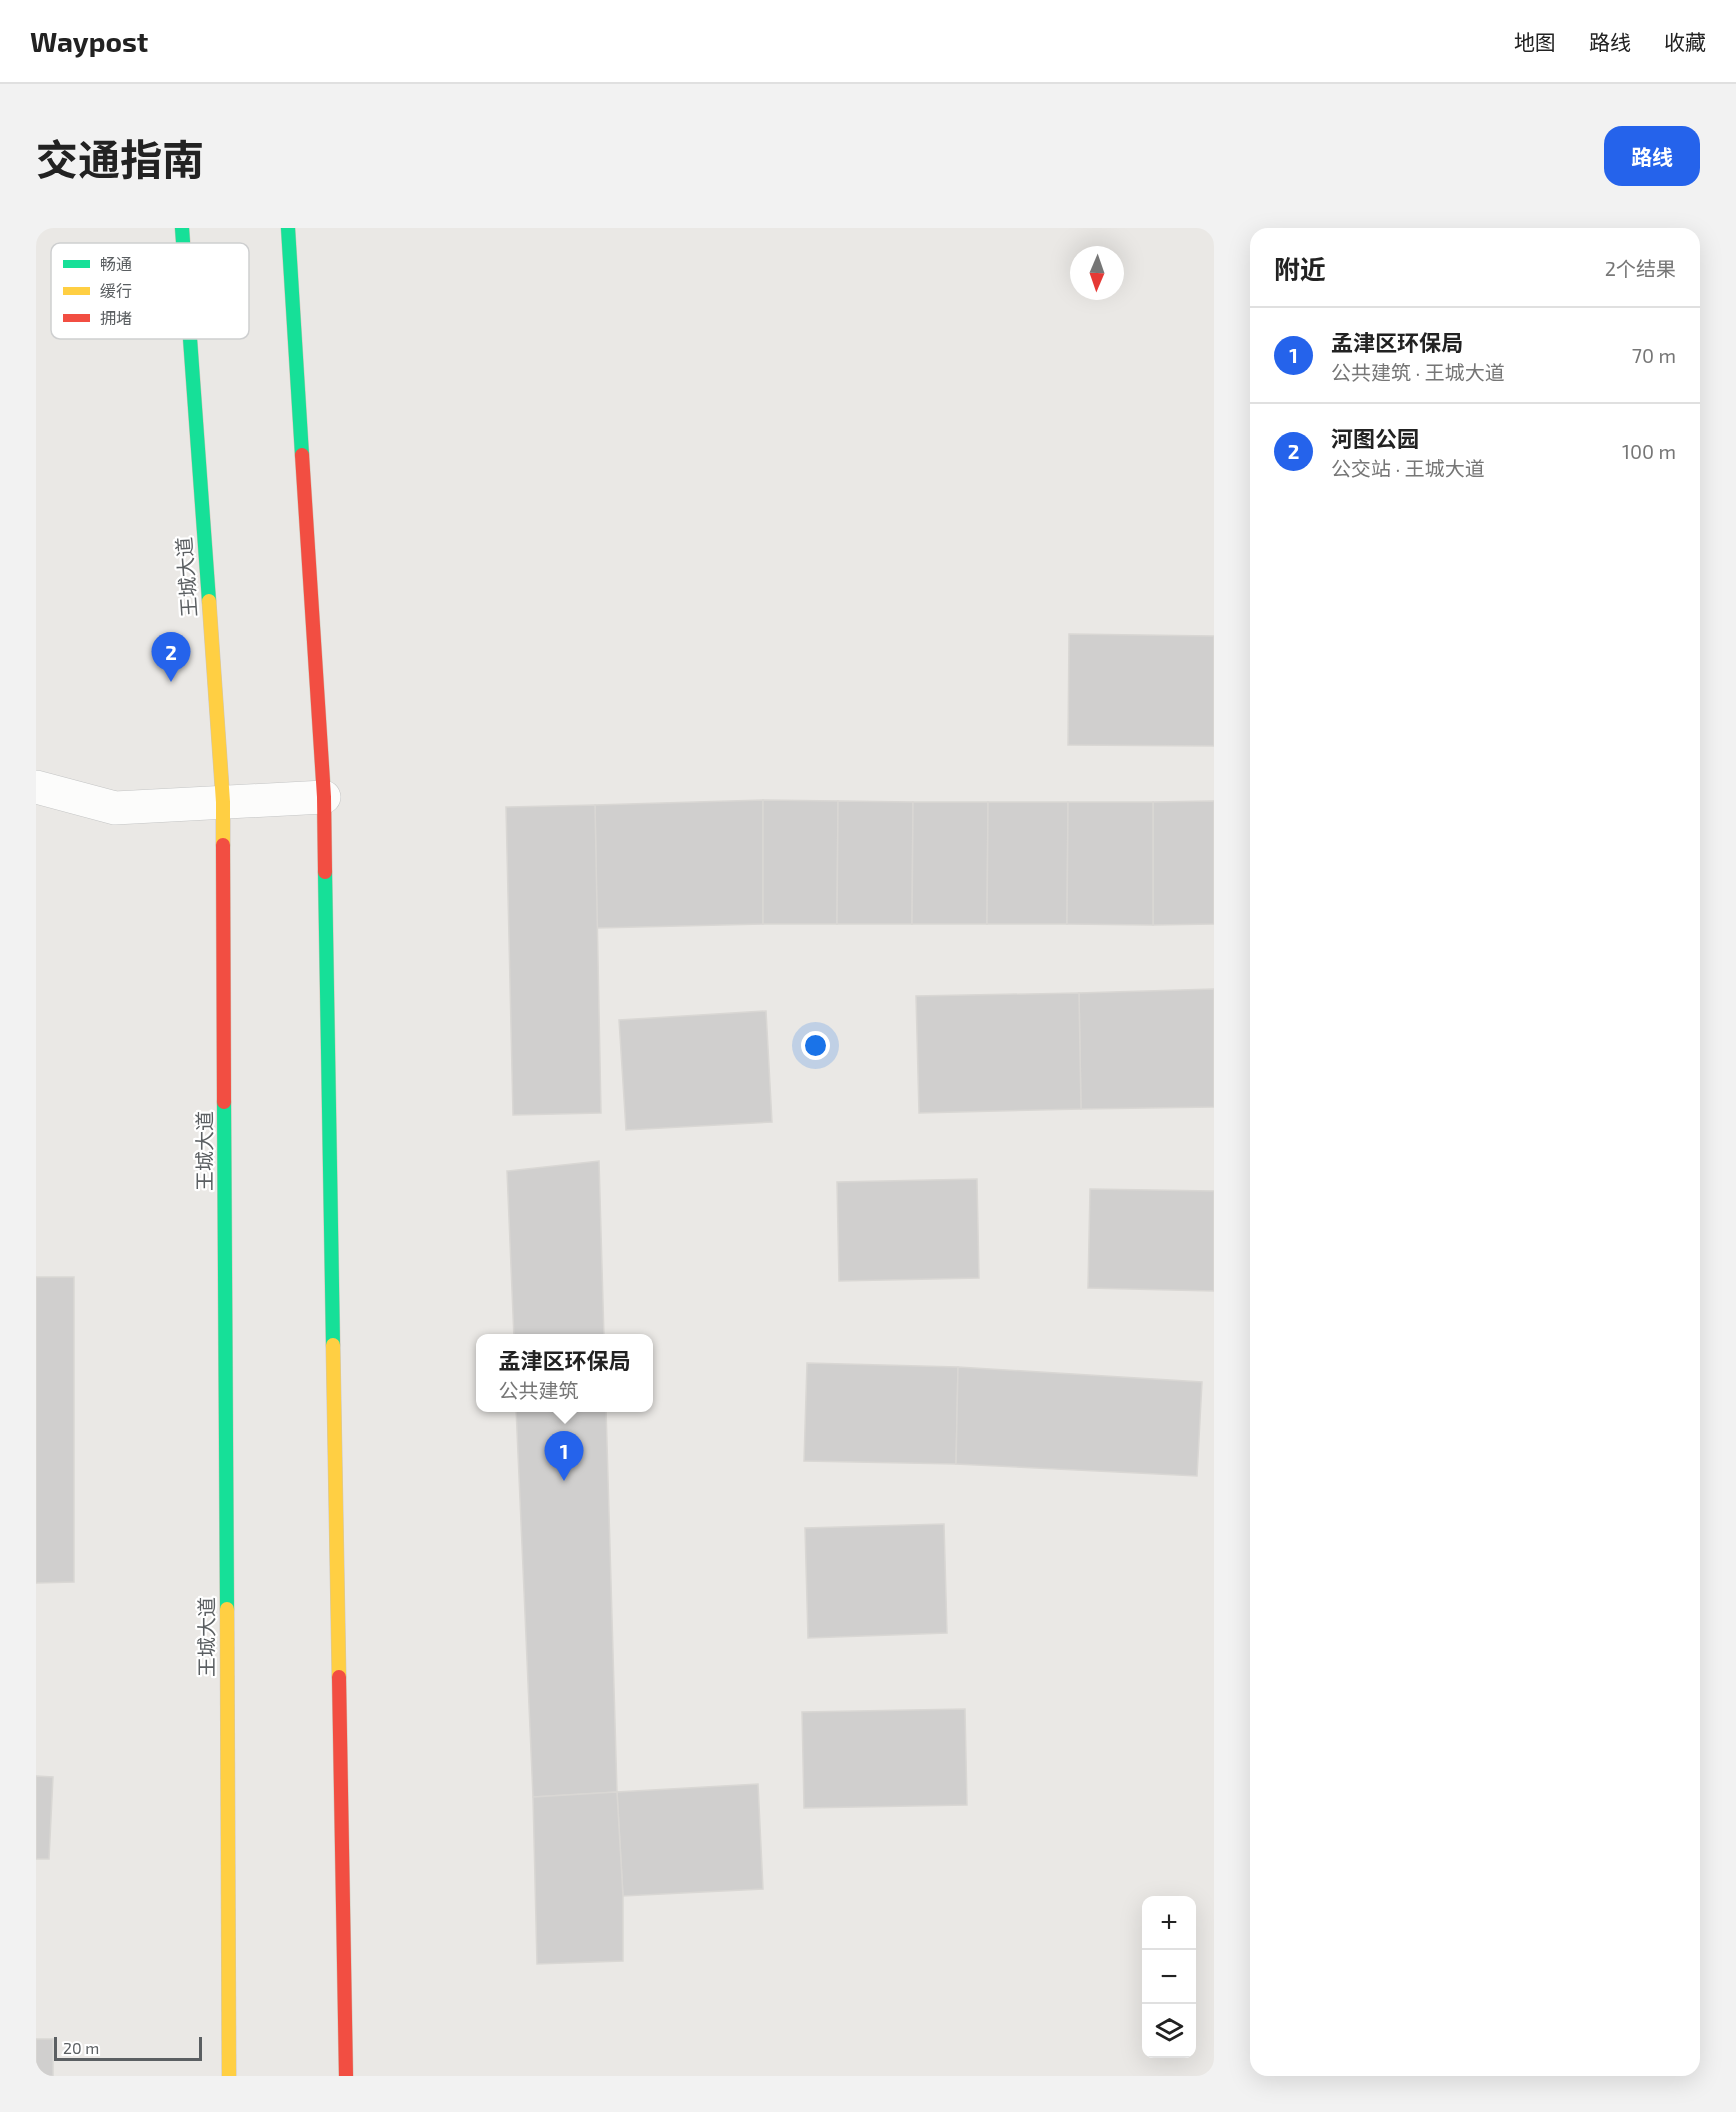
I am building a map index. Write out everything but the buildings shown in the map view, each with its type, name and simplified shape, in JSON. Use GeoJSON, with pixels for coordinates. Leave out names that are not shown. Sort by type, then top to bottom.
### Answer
{"type":"FeatureCollection","features":[{"type":"Feature","properties":{"kind":"main road","name":"王城大道"},"geometry":{"type":"LineString","coordinates":[[182,228],[183,243]]}},
{"type":"Feature","properties":{"kind":"main road"},"geometry":{"type":"LineString","coordinates":[[288,228],[324,797],[346,2076]]}},
{"type":"Feature","properties":{"kind":"main road","name":"王城大道"},"geometry":{"type":"LineString","coordinates":[[190,339],[223,802],[229,2076]]}},
{"type":"Feature","properties":{"kind":"street"},"geometry":{"type":"LineString","coordinates":[[36,787],[115,808],[324,797]]}},
{"type":"Feature","properties":{"kind":"traffic: fast"},"geometry":{"type":"LineString","coordinates":[[182,228],[183,243]]}},
{"type":"Feature","properties":{"kind":"traffic: fast"},"geometry":{"type":"LineString","coordinates":[[288,228],[302,455]]}},
{"type":"Feature","properties":{"kind":"traffic: fast"},"geometry":{"type":"LineString","coordinates":[[190,339],[209,601]]}},
{"type":"Feature","properties":{"kind":"traffic: fast"},"geometry":{"type":"LineString","coordinates":[[325,872],[333,1345]]}},
{"type":"Feature","properties":{"kind":"traffic: fast"},"geometry":{"type":"LineString","coordinates":[[224,1102],[227,1609]]}},
{"type":"Feature","properties":{"kind":"traffic: slow"},"geometry":{"type":"LineString","coordinates":[[209,601],[223,802],[223,845]]}},
{"type":"Feature","properties":{"kind":"traffic: slow"},"geometry":{"type":"LineString","coordinates":[[333,1345],[339,1677]]}},
{"type":"Feature","properties":{"kind":"traffic: slow"},"geometry":{"type":"LineString","coordinates":[[227,1609],[229,2076]]}},
{"type":"Feature","properties":{"kind":"traffic: jam"},"geometry":{"type":"LineString","coordinates":[[302,455],[324,797],[325,872]]}},
{"type":"Feature","properties":{"kind":"traffic: jam"},"geometry":{"type":"LineString","coordinates":[[223,845],[224,1102]]}},
{"type":"Feature","properties":{"kind":"traffic: jam"},"geometry":{"type":"LineString","coordinates":[[339,1677],[346,2076]]}},
{"type":"Feature","properties":{"kind":"place","name":"河图公园"},"geometry":{"type":"Point","coordinates":[171,682]}},
{"type":"Feature","properties":{"kind":"place","name":"孟津区环保局"},"geometry":{"type":"Point","coordinates":[564,1481]}}]}
